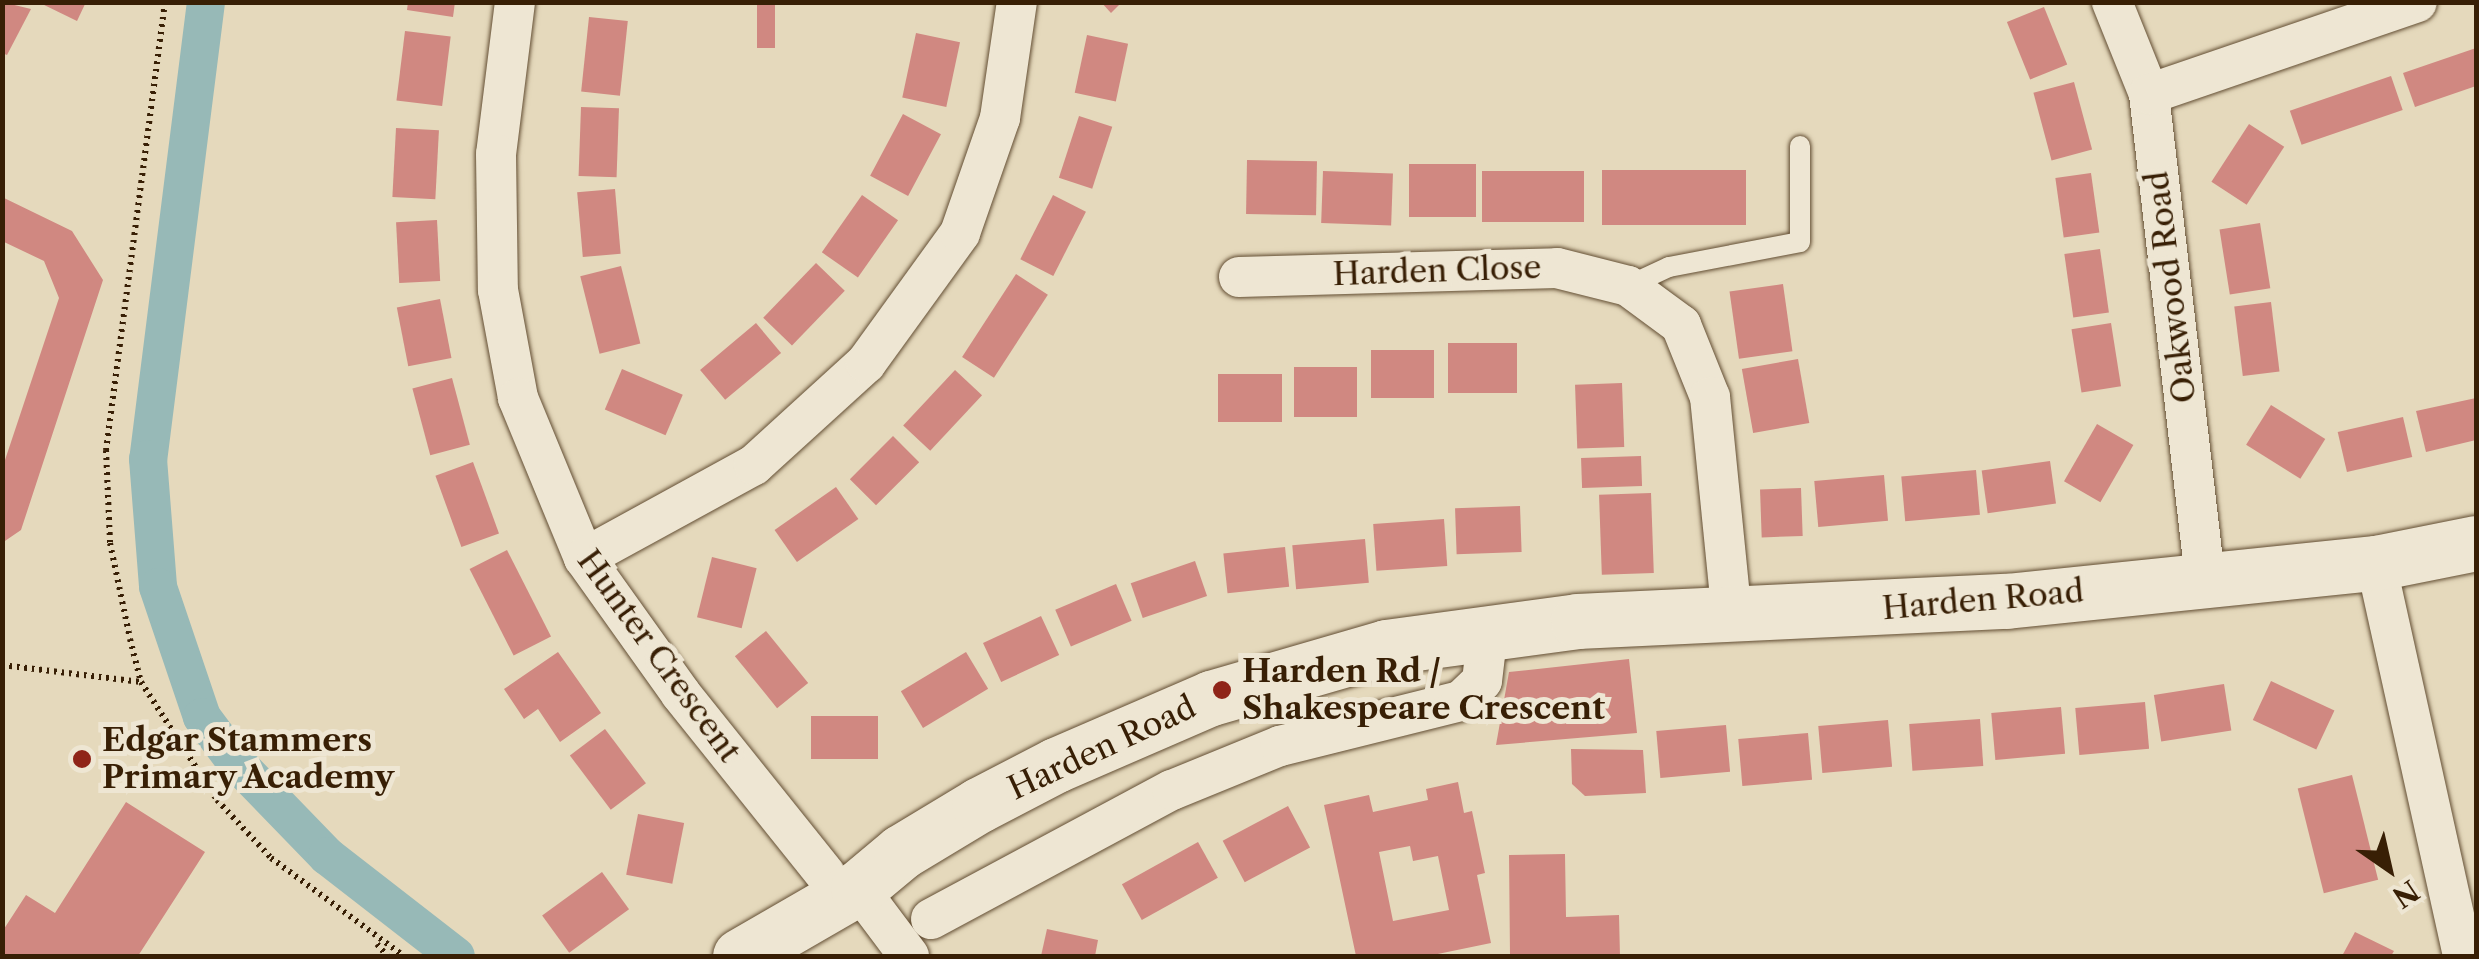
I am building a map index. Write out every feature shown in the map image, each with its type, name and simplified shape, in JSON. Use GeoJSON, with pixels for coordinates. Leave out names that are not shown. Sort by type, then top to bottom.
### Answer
{"type":"FeatureCollection","features":[{"type":"Feature","properties":{"kind":"street","name":"Hunter Crescent"},"geometry":{"type":"LineString","coordinates":[[515,2],[496,154],[498,290],[518,398],[584,558],[680,694],[842,881],[898,953]]}},
{"type":"Feature","properties":{"kind":"street"},"geometry":{"type":"LineString","coordinates":[[584,558],[754,465],[866,363],[960,233],[1000,118],[1017,2]]}},
{"type":"Feature","properties":{"kind":"street","name":"Oakwood Road"},"geometry":{"type":"LineString","coordinates":[[2112,2],[2148,94],[2205,578]]}},
{"type":"Feature","properties":{"kind":"street"},"geometry":{"type":"LineString","coordinates":[[2148,94],[2417,2]]}},
{"type":"Feature","properties":{"kind":"street","name":"Harden Close"},"geometry":{"type":"LineString","coordinates":[[1239,278],[1557,268],[1628,286],[1681,325],[1710,397],[1732,617]]}},
{"type":"Feature","properties":{"kind":"street","name":"Harden Road"},"geometry":{"type":"LineString","coordinates":[[738,956],[842,881],[1056,765],[1210,698],[1386,647],[1488,630],[2006,601],[2376,563],[2476,544]]}},
{"type":"Feature","properties":{"kind":"street"},"geometry":{"type":"LineString","coordinates":[[2376,563],[2464,904],[2463,956]]}},
{"type":"Feature","properties":{"kind":"street","name":"Harden Road"},"geometry":{"type":"LineString","coordinates":[[931,919],[1014,854],[1280,746],[1462,702],[1482,681],[1488,630]]}},
{"type":"Feature","properties":{"kind":"lane"},"geometry":{"type":"LineString","coordinates":[[1628,286],[1669,267],[1800,242],[1800,146]]}},
{"type":"Feature","properties":{"kind":"path"},"geometry":{"type":"LineString","coordinates":[[166,2],[106,450],[110,543],[141,682],[217,800],[271,858],[373,939],[404,956]]}},
{"type":"Feature","properties":{"kind":"path"},"geometry":{"type":"LineString","coordinates":[[2,665],[141,682]]}},
{"type":"Feature","properties":{"kind":"path"},"geometry":{"type":"LineString","coordinates":[[373,939],[387,956]]}},
{"type":"Feature","properties":{"kind":"building"},"geometry":{"type":"Polygon","coordinates":[[[2,2],[31,9],[7,55],[2,53],[2,2]]]}},
{"type":"Feature","properties":{"kind":"building"},"geometry":{"type":"Polygon","coordinates":[[[38,2],[86,2],[77,21],[38,2]]]}},
{"type":"Feature","properties":{"kind":"building"},"geometry":{"type":"Polygon","coordinates":[[[408,2],[455,2],[453,17],[407,10],[408,2]]]}},
{"type":"Feature","properties":{"kind":"building"},"geometry":{"type":"Polygon","coordinates":[[[757,2],[775,2],[775,48],[757,48],[757,2]]]}},
{"type":"Feature","properties":{"kind":"building"},"geometry":{"type":"Polygon","coordinates":[[[1101,2],[1122,2],[1111,13],[1101,2]]]}},
{"type":"Feature","properties":{"kind":"building"},"geometry":{"type":"Polygon","coordinates":[[[2044,7],[2067,64],[2030,79],[2007,22],[2044,7]]]}},
{"type":"Feature","properties":{"kind":"building"},"geometry":{"type":"Polygon","coordinates":[[[589,17],[628,21],[620,96],[581,92],[589,17]]]}},
{"type":"Feature","properties":{"kind":"building"},"geometry":{"type":"Polygon","coordinates":[[[405,31],[451,37],[442,106],[396,100],[405,31]]]}},
{"type":"Feature","properties":{"kind":"building"},"geometry":{"type":"Polygon","coordinates":[[[916,33],[960,42],[946,107],[902,98],[916,33]]]}},
{"type":"Feature","properties":{"kind":"building"},"geometry":{"type":"Polygon","coordinates":[[[1087,35],[1128,44],[1116,101],[1075,93],[1087,35]]]}},
{"type":"Feature","properties":{"kind":"building"},"geometry":{"type":"Polygon","coordinates":[[[2476,48],[2476,86],[2415,107],[2403,73],[2476,48]]]}},
{"type":"Feature","properties":{"kind":"building"},"geometry":{"type":"Polygon","coordinates":[[[2391,76],[2403,110],[2302,145],[2290,111],[2391,76]]]}},
{"type":"Feature","properties":{"kind":"building"},"geometry":{"type":"Polygon","coordinates":[[[2074,82],[2092,150],[2052,160],[2033,93],[2074,82]]]}},
{"type":"Feature","properties":{"kind":"building"},"geometry":{"type":"Polygon","coordinates":[[[581,107],[619,108],[617,177],[579,176],[581,107]]]}},
{"type":"Feature","properties":{"kind":"building"},"geometry":{"type":"Polygon","coordinates":[[[903,114],[941,134],[908,196],[870,176],[903,114]]]}},
{"type":"Feature","properties":{"kind":"building"},"geometry":{"type":"Polygon","coordinates":[[[1079,116],[1112,127],[1092,189],[1059,178],[1079,116]]]}},
{"type":"Feature","properties":{"kind":"building"},"geometry":{"type":"Polygon","coordinates":[[[2249,124],[2284,147],[2247,205],[2211,182],[2249,124]]]}},
{"type":"Feature","properties":{"kind":"building"},"geometry":{"type":"Polygon","coordinates":[[[396,128],[439,130],[435,199],[392,197],[396,128]]]}},
{"type":"Feature","properties":{"kind":"building"},"geometry":{"type":"Polygon","coordinates":[[[1247,160],[1317,161],[1316,215],[1246,214],[1247,160]]]}},
{"type":"Feature","properties":{"kind":"building"},"geometry":{"type":"Polygon","coordinates":[[[1409,164],[1476,164],[1476,217],[1409,217],[1409,164]]]}},
{"type":"Feature","properties":{"kind":"building"},"geometry":{"type":"Polygon","coordinates":[[[1602,170],[1746,170],[1746,225],[1602,225],[1602,170]]]}},
{"type":"Feature","properties":{"kind":"building"},"geometry":{"type":"Polygon","coordinates":[[[1323,171],[1393,173],[1391,225],[1321,223],[1323,171]]]}},
{"type":"Feature","properties":{"kind":"building"},"geometry":{"type":"Polygon","coordinates":[[[1482,171],[1584,171],[1584,222],[1482,222],[1482,171]]]}},
{"type":"Feature","properties":{"kind":"building"},"geometry":{"type":"Polygon","coordinates":[[[2091,173],[2099,232],[2064,237],[2055,178],[2091,173]]]}},
{"type":"Feature","properties":{"kind":"building"},"geometry":{"type":"Polygon","coordinates":[[[615,189],[621,254],[583,257],[577,192],[615,189]]]}},
{"type":"Feature","properties":{"kind":"building"},"geometry":{"type":"Polygon","coordinates":[[[862,195],[898,220],[858,278],[822,252],[862,195]]]}},
{"type":"Feature","properties":{"kind":"building"},"geometry":{"type":"Polygon","coordinates":[[[1053,195],[1086,212],[1053,276],[1020,259],[1053,195]]]}},
{"type":"Feature","properties":{"kind":"building"},"geometry":{"type":"Polygon","coordinates":[[[2,197],[72,231],[103,280],[21,530],[2,543],[2,469],[59,298],[44,261],[2,241],[2,197]]]}},
{"type":"Feature","properties":{"kind":"building"},"geometry":{"type":"Polygon","coordinates":[[[437,220],[440,281],[399,283],[396,222],[437,220]]]}},
{"type":"Feature","properties":{"kind":"building"},"geometry":{"type":"Polygon","coordinates":[[[2260,223],[2270,288],[2230,295],[2220,229],[2260,223]]]}},
{"type":"Feature","properties":{"kind":"building"},"geometry":{"type":"Polygon","coordinates":[[[2100,249],[2109,312],[2073,317],[2064,254],[2100,249]]]}},
{"type":"Feature","properties":{"kind":"building"},"geometry":{"type":"Polygon","coordinates":[[[816,263],[845,291],[792,345],[763,318],[816,263]]]}},
{"type":"Feature","properties":{"kind":"building"},"geometry":{"type":"Polygon","coordinates":[[[621,266],[640,344],[600,354],[580,276],[621,266]]]}},
{"type":"Feature","properties":{"kind":"building"},"geometry":{"type":"Polygon","coordinates":[[[1016,274],[1048,295],[994,378],[962,357],[1016,274]]]}},
{"type":"Feature","properties":{"kind":"building"},"geometry":{"type":"Polygon","coordinates":[[[1783,284],[1792,351],[1739,359],[1730,292],[1783,284]]]}},
{"type":"Feature","properties":{"kind":"building"},"geometry":{"type":"Polygon","coordinates":[[[440,299],[451,358],[408,366],[397,307],[440,299]]]}},
{"type":"Feature","properties":{"kind":"building"},"geometry":{"type":"Polygon","coordinates":[[[2271,302],[2280,371],[2243,376],[2234,307],[2271,302]]]}},
{"type":"Feature","properties":{"kind":"building"},"geometry":{"type":"Polygon","coordinates":[[[756,323],[781,353],[725,400],[700,370],[756,323]]]}},
{"type":"Feature","properties":{"kind":"building"},"geometry":{"type":"Polygon","coordinates":[[[2111,323],[2121,386],[2082,392],[2071,329],[2111,323]]]}},
{"type":"Feature","properties":{"kind":"building"},"geometry":{"type":"Polygon","coordinates":[[[1448,343],[1517,343],[1517,393],[1448,393],[1448,343]]]}},
{"type":"Feature","properties":{"kind":"building"},"geometry":{"type":"Polygon","coordinates":[[[1371,350],[1434,350],[1434,398],[1371,398],[1371,350]]]}},
{"type":"Feature","properties":{"kind":"building"},"geometry":{"type":"Polygon","coordinates":[[[1798,359],[1809,423],[1753,433],[1742,369],[1798,359]]]}},
{"type":"Feature","properties":{"kind":"building"},"geometry":{"type":"Polygon","coordinates":[[[1294,367],[1357,367],[1357,417],[1294,417],[1294,367]]]}},
{"type":"Feature","properties":{"kind":"building"},"geometry":{"type":"Polygon","coordinates":[[[622,369],[683,395],[666,435],[605,410],[622,369]]]}},
{"type":"Feature","properties":{"kind":"building"},"geometry":{"type":"Polygon","coordinates":[[[955,370],[982,395],[930,451],[903,426],[955,370]]]}},
{"type":"Feature","properties":{"kind":"building"},"geometry":{"type":"Polygon","coordinates":[[[1218,374],[1282,374],[1282,422],[1218,422],[1218,374]]]}},
{"type":"Feature","properties":{"kind":"building"},"geometry":{"type":"Polygon","coordinates":[[[452,378],[470,445],[430,455],[412,389],[452,378]]]}},
{"type":"Feature","properties":{"kind":"building"},"geometry":{"type":"Polygon","coordinates":[[[1622,383],[1624,447],[1577,449],[1575,385],[1622,383]]]}},
{"type":"Feature","properties":{"kind":"building"},"geometry":{"type":"Polygon","coordinates":[[[2476,398],[2476,440],[2426,452],[2416,411],[2476,398]]]}},
{"type":"Feature","properties":{"kind":"building"},"geometry":{"type":"Polygon","coordinates":[[[2271,405],[2325,439],[2300,479],[2246,445],[2271,405]]]}},
{"type":"Feature","properties":{"kind":"building"},"geometry":{"type":"Polygon","coordinates":[[[2403,417],[2412,457],[2347,472],[2338,432],[2403,417]]]}},
{"type":"Feature","properties":{"kind":"building"},"geometry":{"type":"Polygon","coordinates":[[[2097,424],[2133,445],[2100,502],[2064,481],[2097,424]]]}},
{"type":"Feature","properties":{"kind":"building"},"geometry":{"type":"Polygon","coordinates":[[[893,436],[919,462],[876,505],[850,479],[893,436]]]}},
{"type":"Feature","properties":{"kind":"building"},"geometry":{"type":"Polygon","coordinates":[[[1641,456],[1642,486],[1582,488],[1581,458],[1641,456]]]}},
{"type":"Feature","properties":{"kind":"building"},"geometry":{"type":"Polygon","coordinates":[[[2050,461],[2056,504],[1988,513],[1982,471],[2050,461]]]}},
{"type":"Feature","properties":{"kind":"building"},"geometry":{"type":"Polygon","coordinates":[[[473,462],[499,533],[461,547],[435,476],[473,462]]]}},
{"type":"Feature","properties":{"kind":"building"},"geometry":{"type":"Polygon","coordinates":[[[1976,470],[1980,515],[1905,521],[1901,477],[1976,470]]]}},
{"type":"Feature","properties":{"kind":"building"},"geometry":{"type":"Polygon","coordinates":[[[1884,475],[1888,521],[1818,527],[1814,481],[1884,475]]]}},
{"type":"Feature","properties":{"kind":"building"},"geometry":{"type":"Polygon","coordinates":[[[836,487],[858,519],[797,562],[775,530],[836,487]]]}},
{"type":"Feature","properties":{"kind":"building"},"geometry":{"type":"Polygon","coordinates":[[[1801,488],[1803,536],[1762,537],[1760,489],[1801,488]]]}},
{"type":"Feature","properties":{"kind":"building"},"geometry":{"type":"Polygon","coordinates":[[[1651,493],[1654,573],[1602,575],[1599,495],[1651,493]]]}},
{"type":"Feature","properties":{"kind":"building"},"geometry":{"type":"Polygon","coordinates":[[[1520,506],[1522,552],[1457,554],[1455,508],[1520,506]]]}},
{"type":"Feature","properties":{"kind":"building"},"geometry":{"type":"Polygon","coordinates":[[[1444,519],[1447,566],[1376,571],[1373,524],[1444,519]]]}},
{"type":"Feature","properties":{"kind":"building"},"geometry":{"type":"Polygon","coordinates":[[[1365,539],[1369,583],[1296,589],[1292,545],[1365,539]]]}},
{"type":"Feature","properties":{"kind":"building"},"geometry":{"type":"Polygon","coordinates":[[[1285,547],[1289,587],[1228,593],[1223,553],[1285,547]]]}},
{"type":"Feature","properties":{"kind":"building"},"geometry":{"type":"Polygon","coordinates":[[[507,550],[551,636],[514,655],[470,569],[507,550]]]}},
{"type":"Feature","properties":{"kind":"building"},"geometry":{"type":"Polygon","coordinates":[[[712,557],[757,568],[742,628],[697,617],[712,557]]]}},
{"type":"Feature","properties":{"kind":"building"},"geometry":{"type":"Polygon","coordinates":[[[1195,561],[1207,596],[1143,618],[1131,583],[1195,561]]]}},
{"type":"Feature","properties":{"kind":"building"},"geometry":{"type":"Polygon","coordinates":[[[1116,584],[1132,621],[1071,647],[1055,610],[1116,584]]]}},
{"type":"Feature","properties":{"kind":"building"},"geometry":{"type":"Polygon","coordinates":[[[1041,616],[1059,655],[1001,682],[983,643],[1041,616]]]}},
{"type":"Feature","properties":{"kind":"building"},"geometry":{"type":"Polygon","coordinates":[[[766,631],[808,683],[777,708],[735,656],[766,631]]]}},
{"type":"Feature","properties":{"kind":"building"},"geometry":{"type":"Polygon","coordinates":[[[558,652],[601,713],[560,742],[538,709],[524,719],[504,689],[558,652]]]}},
{"type":"Feature","properties":{"kind":"building"},"geometry":{"type":"Polygon","coordinates":[[[966,652],[988,689],[923,728],[901,691],[966,652]]]}},
{"type":"Feature","properties":{"kind":"building"},"geometry":{"type":"Polygon","coordinates":[[[1629,659],[1637,733],[1496,745],[1509,672],[1629,659]]]}},
{"type":"Feature","properties":{"kind":"building"},"geometry":{"type":"Polygon","coordinates":[[[2271,681],[2334,711],[2316,750],[2253,720],[2271,681]]]}},
{"type":"Feature","properties":{"kind":"building"},"geometry":{"type":"Polygon","coordinates":[[[2224,684],[2231,730],[2161,742],[2154,695],[2224,684]]]}},
{"type":"Feature","properties":{"kind":"building"},"geometry":{"type":"Polygon","coordinates":[[[2145,702],[2149,749],[2079,755],[2075,708],[2145,702]]]}},
{"type":"Feature","properties":{"kind":"building"},"geometry":{"type":"Polygon","coordinates":[[[2061,707],[2065,754],[1995,760],[1991,713],[2061,707]]]}},
{"type":"Feature","properties":{"kind":"building"},"geometry":{"type":"Polygon","coordinates":[[[811,716],[878,716],[878,759],[811,759],[811,716]]]}},
{"type":"Feature","properties":{"kind":"building"},"geometry":{"type":"Polygon","coordinates":[[[1980,719],[1983,766],[1912,771],[1909,724],[1980,719]]]}},
{"type":"Feature","properties":{"kind":"building"},"geometry":{"type":"Polygon","coordinates":[[[1888,720],[1892,767],[1822,773],[1818,726],[1888,720]]]}},
{"type":"Feature","properties":{"kind":"building"},"geometry":{"type":"Polygon","coordinates":[[[1726,725],[1730,772],[1660,778],[1656,731],[1726,725]]]}},
{"type":"Feature","properties":{"kind":"building"},"geometry":{"type":"Polygon","coordinates":[[[605,729],[646,783],[611,810],[570,755],[605,729]]]}},
{"type":"Feature","properties":{"kind":"building"},"geometry":{"type":"Polygon","coordinates":[[[1808,733],[1812,780],[1742,786],[1738,739],[1808,733]]]}},
{"type":"Feature","properties":{"kind":"building"},"geometry":{"type":"Polygon","coordinates":[[[1571,749],[1643,750],[1646,793],[1585,796],[1572,784],[1571,749]]]}},
{"type":"Feature","properties":{"kind":"building"},"geometry":{"type":"Polygon","coordinates":[[[2352,775],[2378,880],[2324,893],[2298,789],[2352,775]]]}},
{"type":"Feature","properties":{"kind":"building"},"geometry":{"type":"Polygon","coordinates":[[[1458,782],[1464,813],[1472,811],[1485,873],[1477,875],[1491,943],[1428,956],[1356,956],[1324,805],[1369,795],[1373,812],[1428,800],[1426,789],[1458,782]],[[1410,846],[1379,852],[1393,921],[1449,910],[1438,856],[1413,861],[1410,846]]]}},
{"type":"Feature","properties":{"kind":"building"},"geometry":{"type":"Polygon","coordinates":[[[126,802],[205,852],[138,956],[2,956],[2,932],[26,895],[55,913],[126,802]]]}},
{"type":"Feature","properties":{"kind":"building"},"geometry":{"type":"Polygon","coordinates":[[[1288,806],[1310,847],[1245,882],[1223,841],[1288,806]]]}},
{"type":"Feature","properties":{"kind":"building"},"geometry":{"type":"Polygon","coordinates":[[[638,814],[684,823],[672,884],[626,875],[638,814]]]}},
{"type":"Feature","properties":{"kind":"building"},"geometry":{"type":"Polygon","coordinates":[[[1198,842],[1218,878],[1142,920],[1122,884],[1198,842]]]}},
{"type":"Feature","properties":{"kind":"building"},"geometry":{"type":"Polygon","coordinates":[[[1565,854],[1566,917],[1619,915],[1620,956],[1510,956],[1509,855],[1565,854]]]}},
{"type":"Feature","properties":{"kind":"building"},"geometry":{"type":"Polygon","coordinates":[[[602,872],[629,909],[569,953],[542,915],[602,872]]]}},
{"type":"Feature","properties":{"kind":"building"},"geometry":{"type":"Polygon","coordinates":[[[1047,929],[1098,940],[1095,956],[1041,956],[1047,929]]]}},
{"type":"Feature","properties":{"kind":"building"},"geometry":{"type":"Polygon","coordinates":[[[2355,932],[2394,951],[2391,956],[2342,956],[2355,932]]]}},
{"type":"Feature","properties":{"kind":"waterway"},"geometry":{"type":"LineString","coordinates":[[206,2],[148,459],[158,587],[202,717],[234,760],[327,856],[456,956]]}},
{"type":"Feature","properties":{"kind":"place","name":"Harden Rd / Shakespeare Crescent"},"geometry":{"type":"Point","coordinates":[1222,690]}},
{"type":"Feature","properties":{"kind":"place","name":"Edgar Stammers Primary Academy"},"geometry":{"type":"Point","coordinates":[82,759]}}]}
